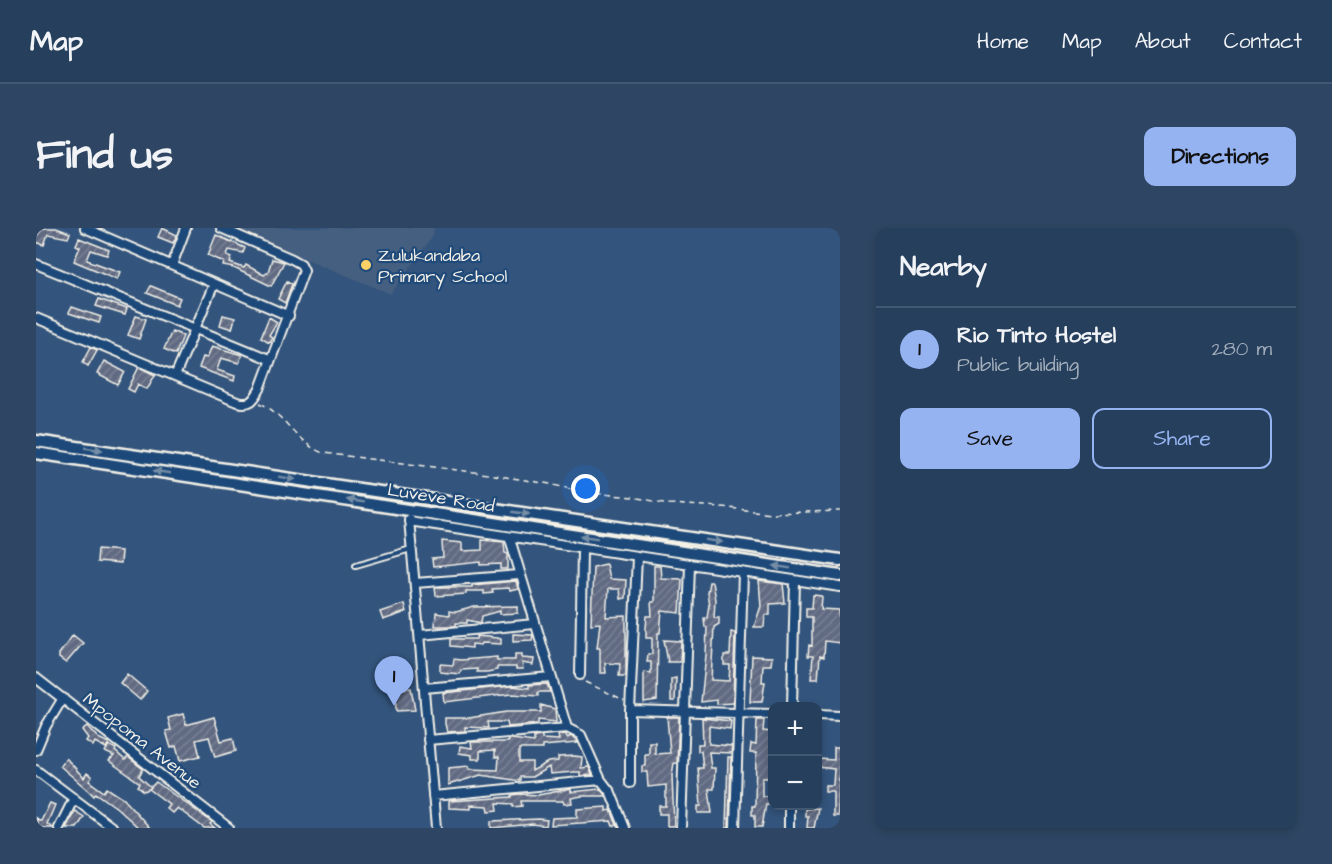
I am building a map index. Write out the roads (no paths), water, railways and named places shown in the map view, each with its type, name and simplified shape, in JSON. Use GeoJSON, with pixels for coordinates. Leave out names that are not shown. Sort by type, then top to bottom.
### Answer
{"type":"FeatureCollection","features":[{"type":"Feature","properties":{"kind":"street"},"geometry":{"type":"LineString","coordinates":[[85,228],[289,316]]}},
{"type":"Feature","properties":{"kind":"street"},"geometry":{"type":"LineString","coordinates":[[172,265],[186,228]]}},
{"type":"Feature","properties":{"kind":"street"},"geometry":{"type":"LineString","coordinates":[[36,318],[237,402],[249,403],[254,400],[305,274],[301,264],[221,228]]}},
{"type":"Feature","properties":{"kind":"street"},"geometry":{"type":"LineString","coordinates":[[36,264],[269,359]]}},
{"type":"Feature","properties":{"kind":"street"},"geometry":{"type":"LineString","coordinates":[[175,376],[214,284]]}},
{"type":"Feature","properties":{"kind":"street","name":"Luveve Road"},"geometry":{"type":"LineString","coordinates":[[36,441],[840,560]]}},
{"type":"Feature","properties":{"kind":"street","name":"Luveve Road"},"geometry":{"type":"LineString","coordinates":[[36,453],[840,576]]}},
{"type":"Feature","properties":{"kind":"street"},"geometry":{"type":"LineString","coordinates":[[409,510],[436,828]]}},
{"type":"Feature","properties":{"kind":"street"},"geometry":{"type":"LineString","coordinates":[[409,521],[510,539],[840,588]]}},
{"type":"Feature","properties":{"kind":"street"},"geometry":{"type":"LineString","coordinates":[[510,539],[567,729]]}},
{"type":"Feature","properties":{"kind":"street"},"geometry":{"type":"LineString","coordinates":[[580,675],[582,549]]}},
{"type":"Feature","properties":{"kind":"street"},"geometry":{"type":"LineString","coordinates":[[630,783],[630,706],[637,557]]}},
{"type":"Feature","properties":{"kind":"street"},"geometry":{"type":"LineString","coordinates":[[681,828],[690,565]]}},
{"type":"Feature","properties":{"kind":"street"},"geometry":{"type":"LineString","coordinates":[[735,828],[743,573]]}},
{"type":"Feature","properties":{"kind":"street"},"geometry":{"type":"LineString","coordinates":[[415,583],[519,575]]}},
{"type":"Feature","properties":{"kind":"street"},"geometry":{"type":"LineString","coordinates":[[792,702],[795,581]]}},
{"type":"Feature","properties":{"kind":"street"},"geometry":{"type":"LineString","coordinates":[[420,635],[534,624]]}},
{"type":"Feature","properties":{"kind":"street"},"geometry":{"type":"LineString","coordinates":[[424,688],[550,677]]}},
{"type":"Feature","properties":{"kind":"street","name":"Mpopoma Avenue"},"geometry":{"type":"LineString","coordinates":[[36,678],[229,828]]}},
{"type":"Feature","properties":{"kind":"street"},"geometry":{"type":"LineString","coordinates":[[36,750],[46,726],[63,698]]}},
{"type":"Feature","properties":{"kind":"street"},"geometry":{"type":"LineString","coordinates":[[630,706],[684,711],[768,714]]}},
{"type":"Feature","properties":{"kind":"street"},"geometry":{"type":"LineString","coordinates":[[822,715],[840,716]]}},
{"type":"Feature","properties":{"kind":"street"},"geometry":{"type":"LineString","coordinates":[[428,741],[567,729],[581,735],[601,780],[611,793],[625,828]]}},
{"type":"Feature","properties":{"kind":"street"},"geometry":{"type":"LineString","coordinates":[[36,770],[113,828]]}},
{"type":"Feature","properties":{"kind":"street"},"geometry":{"type":"LineString","coordinates":[[433,796],[601,780]]}},
{"type":"Feature","properties":{"kind":"street"},"geometry":{"type":"LineString","coordinates":[[59,828],[74,798]]}},
{"type":"Feature","properties":{"kind":"street"},"geometry":{"type":"LineString","coordinates":[[789,810],[789,828]]}},
{"type":"Feature","properties":{"kind":"lane"},"geometry":{"type":"LineString","coordinates":[[356,565],[411,549]]}},
{"type":"Feature","properties":{"kind":"place","name":"Zulukandaba Primary School"},"geometry":{"type":"Point","coordinates":[366,265]}},
{"type":"Feature","properties":{"kind":"place","name":"Rio Tinto Hostel"},"geometry":{"type":"Point","coordinates":[394,706]}}]}
